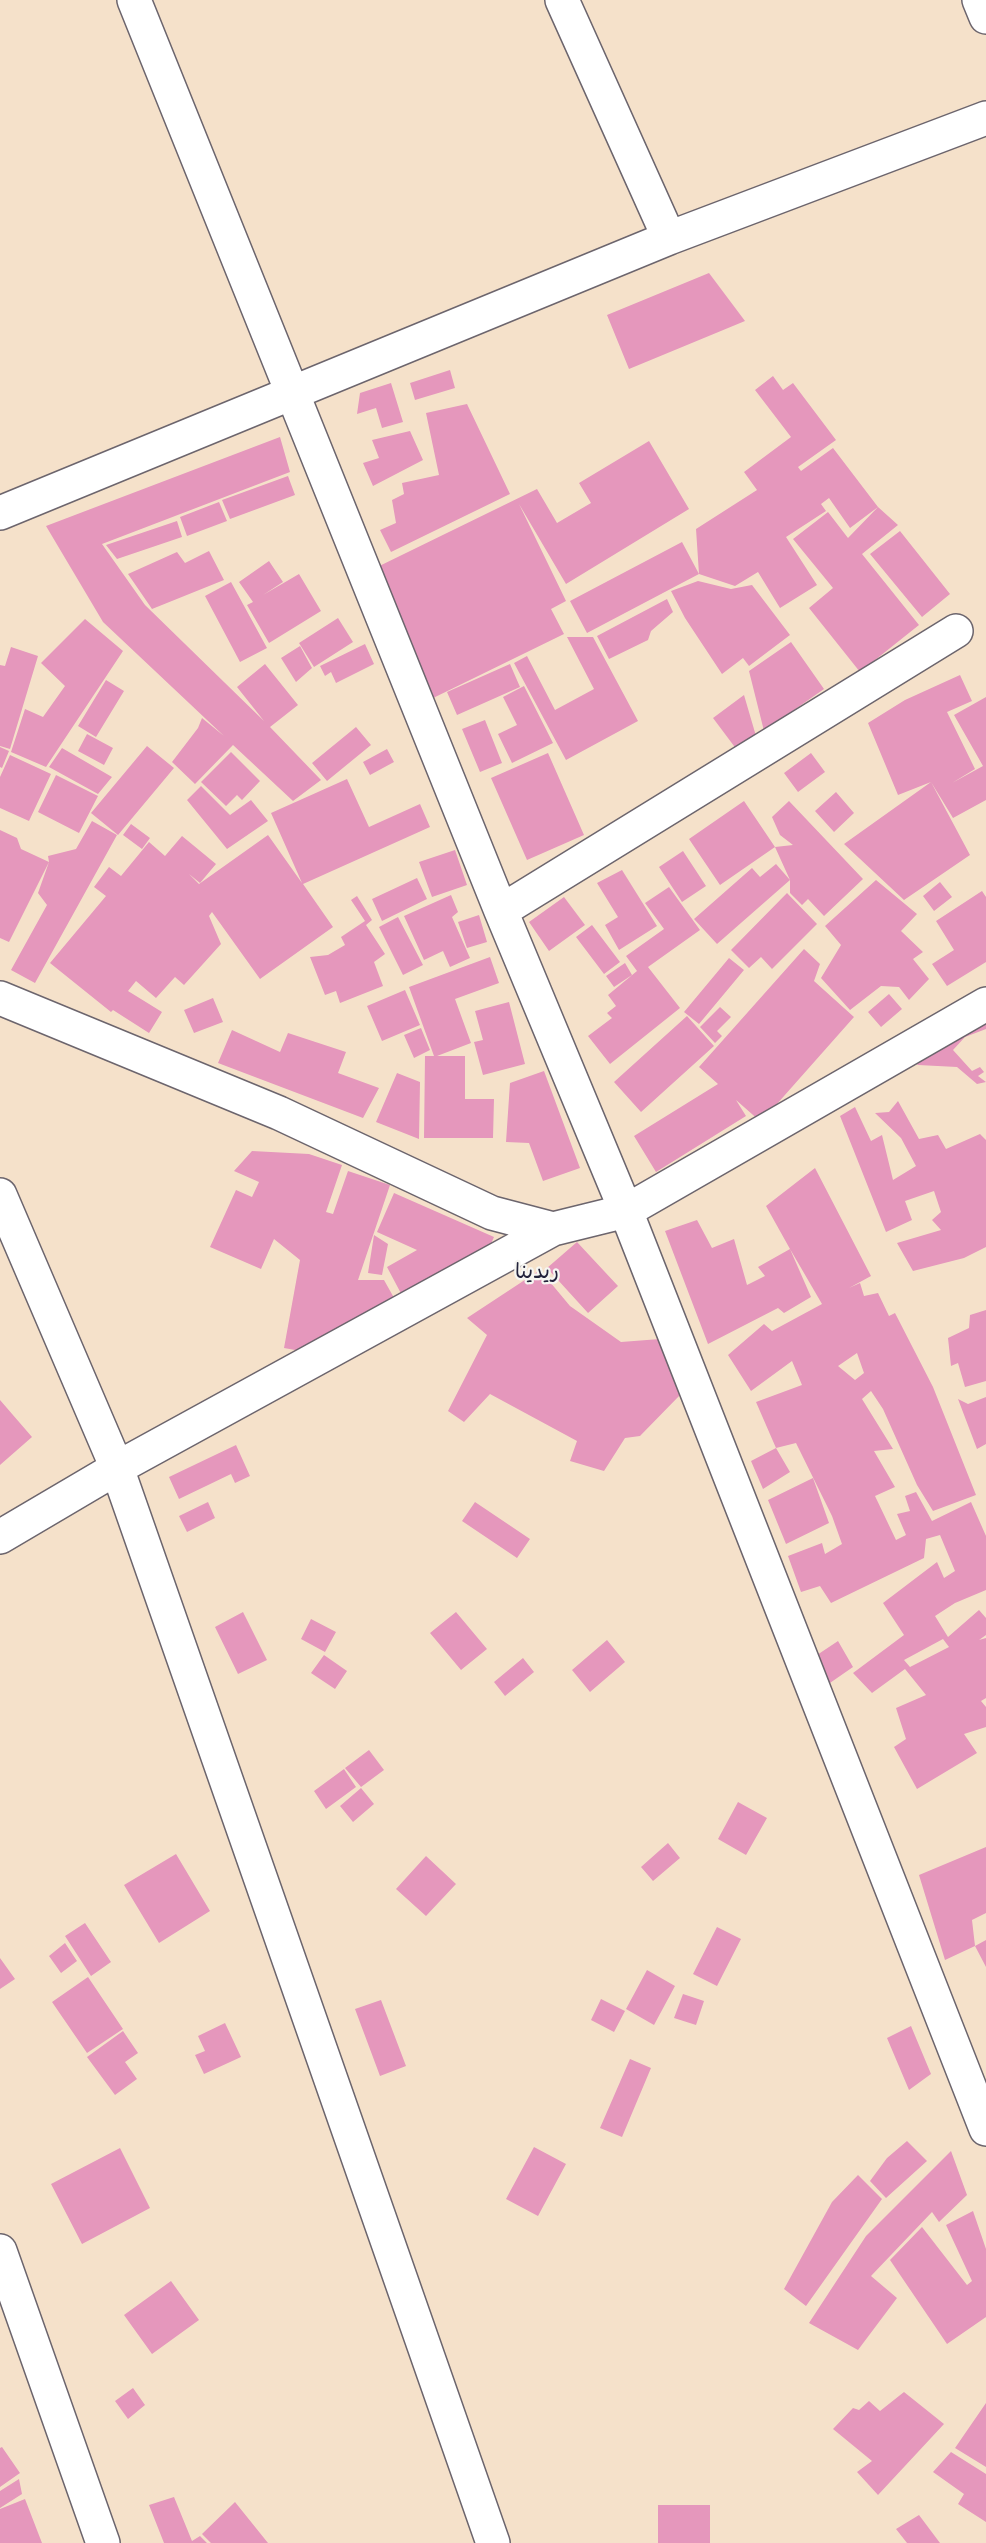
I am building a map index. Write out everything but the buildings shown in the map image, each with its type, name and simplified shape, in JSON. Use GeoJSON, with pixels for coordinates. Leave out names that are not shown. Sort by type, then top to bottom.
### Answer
{"type":"FeatureCollection","features":[{"type":"Feature","properties":{"kind":"street"},"geometry":{"type":"LineString","coordinates":[[134,0],[501,911],[626,1211],[986,2129]]}},
{"type":"Feature","properties":{"kind":"street"},"geometry":{"type":"LineString","coordinates":[[562,0],[669,238]]}},
{"type":"Feature","properties":{"kind":"street"},"geometry":{"type":"LineString","coordinates":[[979,0],[986,18]]}},
{"type":"Feature","properties":{"kind":"street"},"geometry":{"type":"LineString","coordinates":[[0,513],[669,238],[986,118]]}},
{"type":"Feature","properties":{"kind":"street"},"geometry":{"type":"LineString","coordinates":[[501,911],[956,631]]}},
{"type":"Feature","properties":{"kind":"street"},"geometry":{"type":"LineString","coordinates":[[1,1000],[279,1113],[492,1213],[553,1230]]}},
{"type":"Feature","properties":{"kind":"street"},"geometry":{"type":"LineString","coordinates":[[0,1537],[117,1468],[553,1230],[626,1211],[986,1004]]}},
{"type":"Feature","properties":{"kind":"street"},"geometry":{"type":"LineString","coordinates":[[0,1195],[117,1468],[493,2543]]}},
{"type":"Feature","properties":{"kind":"street"},"geometry":{"type":"LineString","coordinates":[[0,2251],[104,2543]]}},
{"type":"Feature","properties":{"kind":"district","name":"ريدينا"},"geometry":{"type":"Point","coordinates":[537,1275]}}]}
